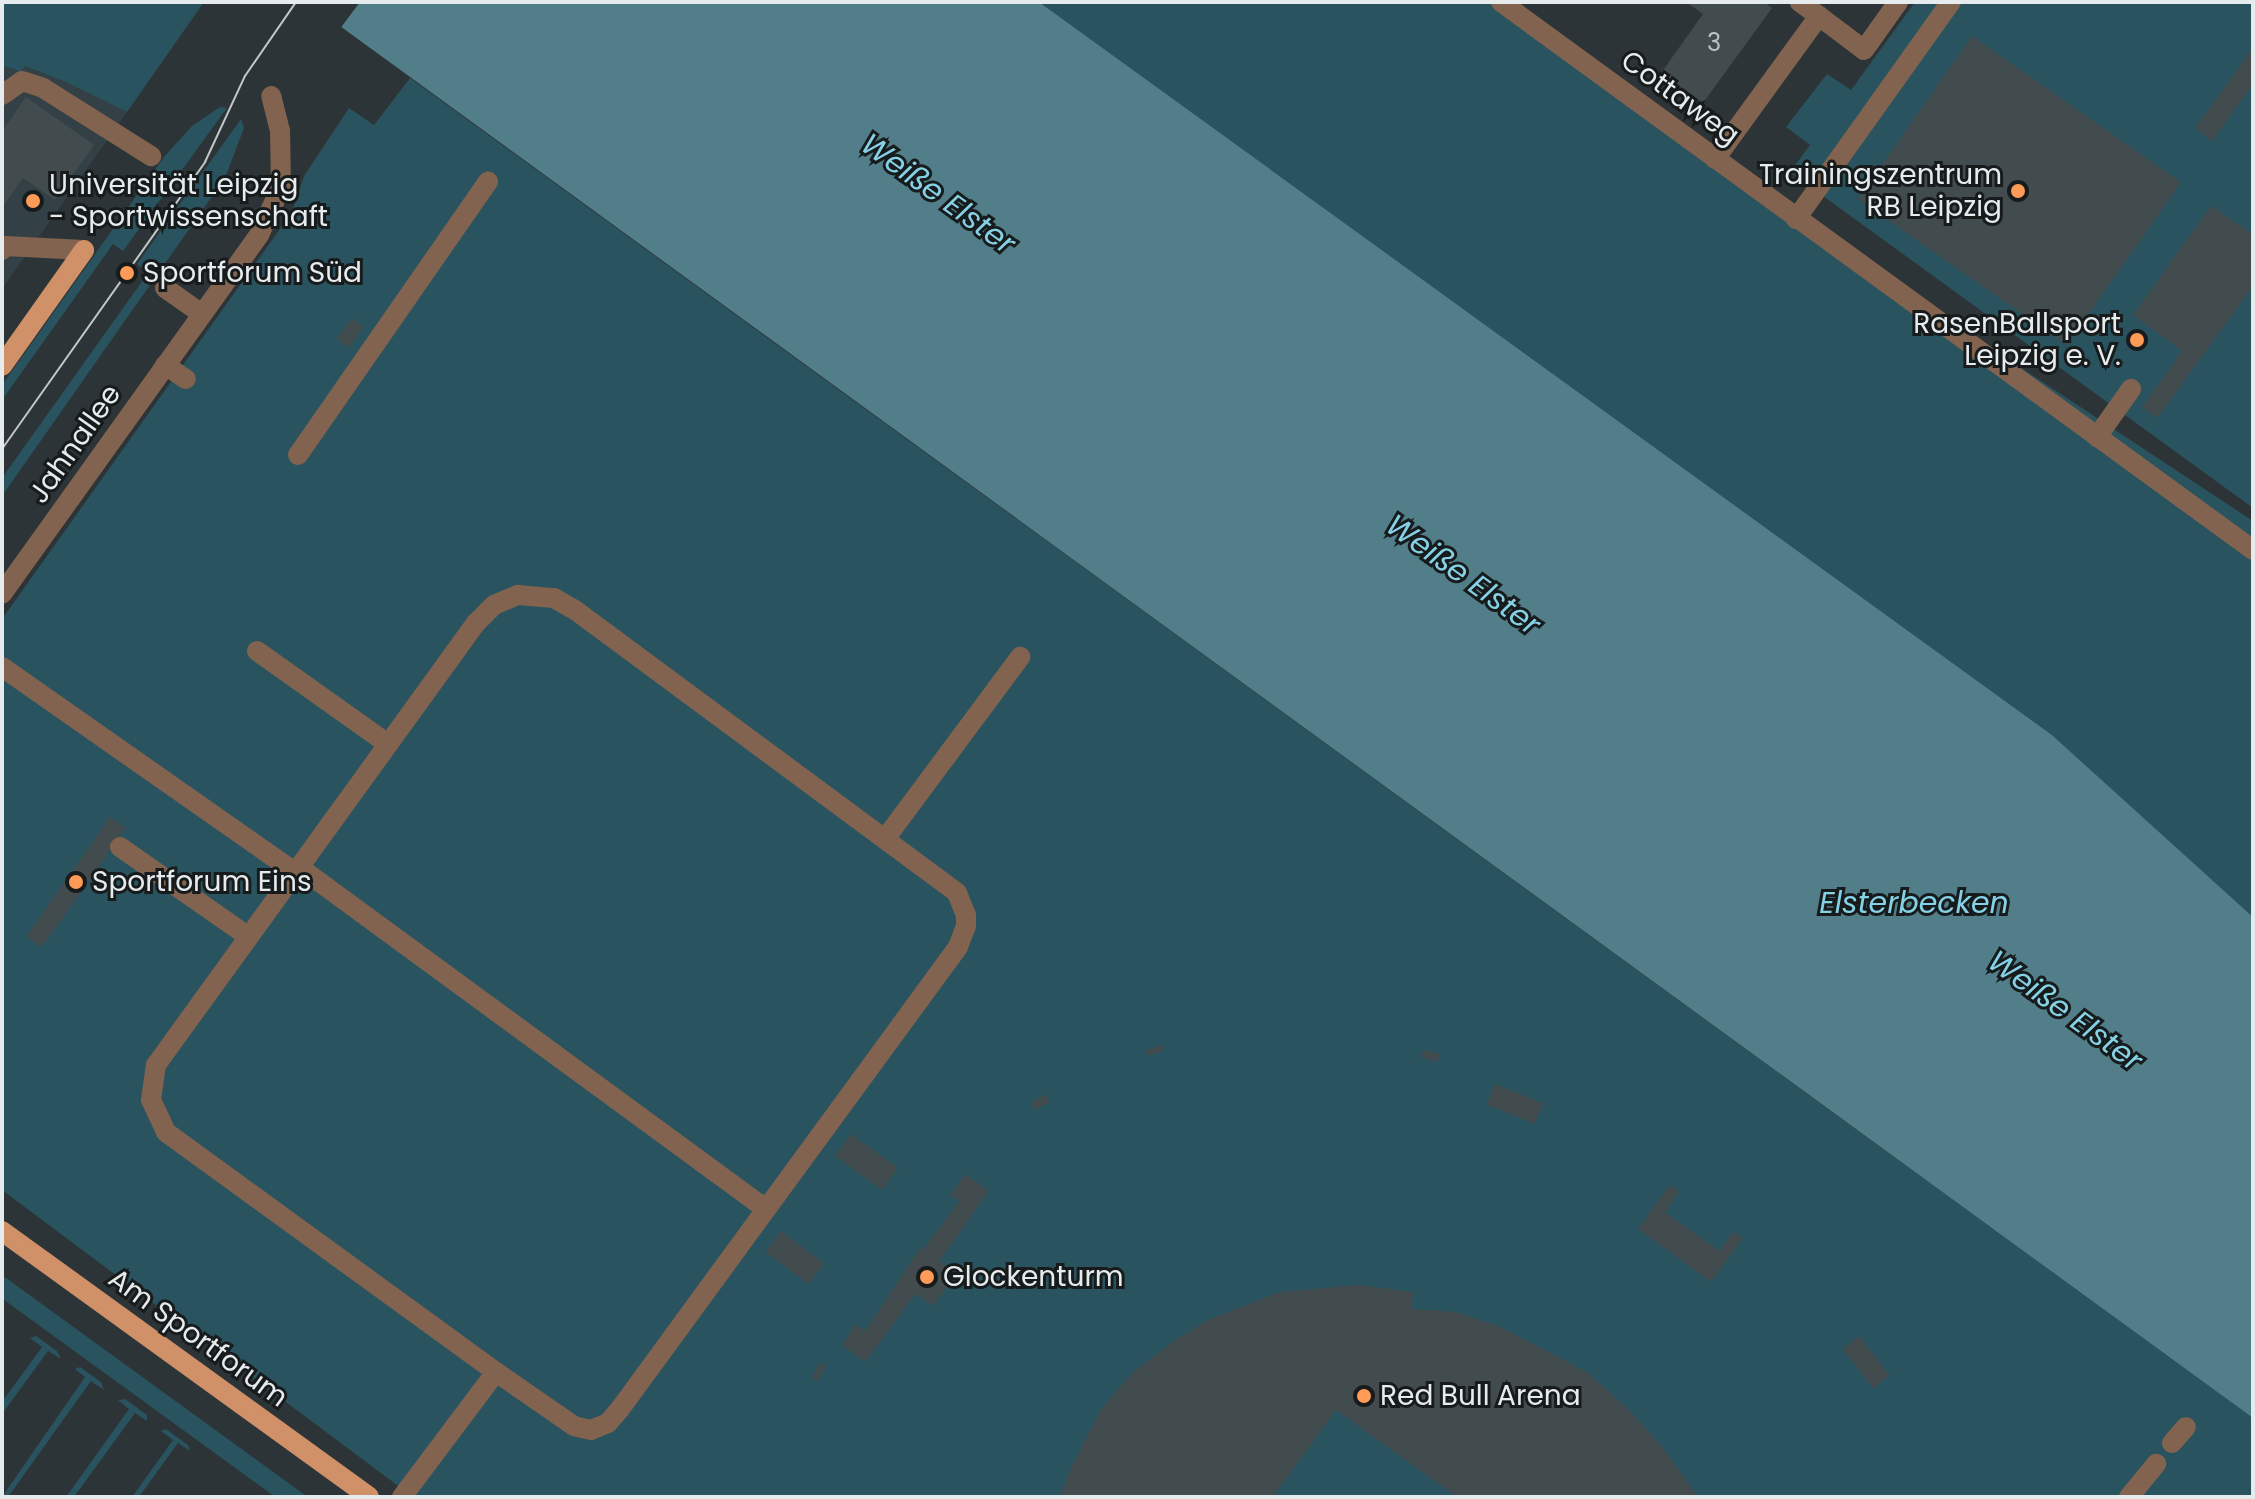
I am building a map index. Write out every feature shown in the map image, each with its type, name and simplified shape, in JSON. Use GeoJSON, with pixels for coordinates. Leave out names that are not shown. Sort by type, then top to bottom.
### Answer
{"type":"FeatureCollection","features":[{"type":"Feature","properties":{"kind":"main road"},"geometry":{"type":"LineString","coordinates":[[2,366],[84,250]]}},
{"type":"Feature","properties":{"kind":"main road","name":"Am Sportforum"},"geometry":{"type":"LineString","coordinates":[[2,1231],[362,1495]]}},
{"type":"Feature","properties":{"kind":"street","name":"Cottaweg"},"geometry":{"type":"LineString","coordinates":[[1501,2],[2253,550]]}},
{"type":"Feature","properties":{"kind":"street"},"geometry":{"type":"LineString","coordinates":[[1800,2],[1864,50],[1898,2]]}},
{"type":"Feature","properties":{"kind":"street"},"geometry":{"type":"LineString","coordinates":[[1796,219],[1951,2]]}},
{"type":"Feature","properties":{"kind":"street"},"geometry":{"type":"LineString","coordinates":[[1715,159],[1819,16]]}},
{"type":"Feature","properties":{"kind":"street"},"geometry":{"type":"LineString","coordinates":[[2,95],[22,81],[43,88],[151,156]]}},
{"type":"Feature","properties":{"kind":"street","name":"Jahnallee"},"geometry":{"type":"LineString","coordinates":[[2,594],[259,235],[281,187],[280,131],[271,96]]}},
{"type":"Feature","properties":{"kind":"street"},"geometry":{"type":"LineString","coordinates":[[298,455],[488,182]]}},
{"type":"Feature","properties":{"kind":"street"},"geometry":{"type":"LineString","coordinates":[[2,250],[5,246],[84,250]]}},
{"type":"Feature","properties":{"kind":"street"},"geometry":{"type":"LineString","coordinates":[[165,288],[202,314]]}},
{"type":"Feature","properties":{"kind":"street"},"geometry":{"type":"LineString","coordinates":[[165,365],[186,379]]}},
{"type":"Feature","properties":{"kind":"street"},"geometry":{"type":"LineString","coordinates":[[2097,437],[2131,389]]}},
{"type":"Feature","properties":{"kind":"street"},"geometry":{"type":"LineString","coordinates":[[542,595],[565,603],[957,893],[966,915],[963,937],[620,1409],[600,1428],[574,1426],[166,1132],[159,1123],[150,1089],[156,1065],[388,744],[484,613],[506,599],[542,595]]}},
{"type":"Feature","properties":{"kind":"street"},"geometry":{"type":"LineString","coordinates":[[257,651],[388,744]]}},
{"type":"Feature","properties":{"kind":"street"},"geometry":{"type":"LineString","coordinates":[[885,839],[1020,657]]}},
{"type":"Feature","properties":{"kind":"street"},"geometry":{"type":"LineString","coordinates":[[2,667],[297,870],[766,1209]]}},
{"type":"Feature","properties":{"kind":"street"},"geometry":{"type":"LineString","coordinates":[[120,847],[249,937]]}},
{"type":"Feature","properties":{"kind":"street"},"geometry":{"type":"LineString","coordinates":[[402,1497],[496,1372]]}},
{"type":"Feature","properties":{"kind":"street"},"geometry":{"type":"LineString","coordinates":[[2172,1443],[2186,1427]]}},
{"type":"Feature","properties":{"kind":"street"},"geometry":{"type":"LineString","coordinates":[[2129,1497],[2156,1464]]}},
{"type":"Feature","properties":{"kind":"shaded area"},"geometry":{"type":"Polygon","coordinates":[[[2,2],[204,2],[127,112],[25,66],[21,72],[6,66],[2,71],[2,2]]]}},
{"type":"Feature","properties":{"kind":"shaded area"},"geometry":{"type":"Polygon","coordinates":[[[1039,2],[1498,2],[1796,219],[2253,521],[2253,917],[2052,735],[1039,2]]]}},
{"type":"Feature","properties":{"kind":"shaded area","name":"RasenBallsport Leipzig e. V."},"geometry":{"type":"Polygon","coordinates":[[[1915,2],[2253,2],[2253,508],[1790,172],[1810,145],[1786,127],[1827,74],[1851,90],[1915,2]]]}},
{"type":"Feature","properties":{"kind":"shaded area","name":"Universität Leipzig - Sportwissenschaft"},"geometry":{"type":"Polygon","coordinates":[[[5,66],[25,66],[127,112],[2,289],[2,71],[5,66]]]}},
{"type":"Feature","properties":{"kind":"shaded area"},"geometry":{"type":"Polygon","coordinates":[[[410,78],[2253,1418],[2253,1497],[413,1497],[2,1190],[2,619],[292,212],[304,176],[349,108],[374,125],[410,78]]]}},
{"type":"Feature","properties":{"kind":"shaded area"},"geometry":{"type":"Polygon","coordinates":[[[220,107],[227,108],[123,251],[113,244],[2,400],[2,385],[164,157],[192,126],[220,107]]]}},
{"type":"Feature","properties":{"kind":"shaded area"},"geometry":{"type":"Polygon","coordinates":[[[241,119],[244,128],[225,178],[2,496],[2,478],[148,273],[137,264],[241,119]]]}},
{"type":"Feature","properties":{"kind":"shaded area"},"geometry":{"type":"Polygon","coordinates":[[[2,1275],[308,1497],[275,1497],[2,1298],[2,1275]]]}},
{"type":"Feature","properties":{"kind":"shaded area"},"geometry":{"type":"Polygon","coordinates":[[[36,1336],[57,1351],[61,1359],[48,1351],[2,1414],[2,1402],[42,1347],[30,1338],[36,1336]]]}},
{"type":"Feature","properties":{"kind":"shaded area"},"geometry":{"type":"Polygon","coordinates":[[[80,1367],[101,1382],[104,1390],[91,1381],[8,1497],[2,1497],[85,1377],[75,1369],[80,1367]]]}},
{"type":"Feature","properties":{"kind":"shaded area"},"geometry":{"type":"Polygon","coordinates":[[[125,1399],[147,1415],[147,1421],[135,1413],[74,1497],[66,1497],[129,1409],[118,1400],[125,1399]]]}},
{"type":"Feature","properties":{"kind":"shaded area"},"geometry":{"type":"Polygon","coordinates":[[[166,1429],[188,1445],[190,1451],[178,1443],[139,1497],[132,1497],[173,1440],[161,1431],[166,1429]]]}},
{"type":"Feature","properties":{"kind":"water","name":"Elsterbecken"},"geometry":{"type":"Polygon","coordinates":[[[307,2],[1039,2],[2052,735],[2253,917],[2253,1418],[307,2]]]}},
{"type":"Feature","properties":{"kind":"pier"},"geometry":{"type":"Polygon","coordinates":[[[303,2],[360,2],[339,30],[303,2]]]}},
{"type":"Feature","properties":{"kind":"building"},"geometry":{"type":"Polygon","coordinates":[[[1686,2],[1764,2],[1772,8],[1703,103],[1661,73],[1703,14],[1686,2]]]}},
{"type":"Feature","properties":{"kind":"building","name":"Trainingszentrum RB Leipzig"},"geometry":{"type":"Polygon","coordinates":[[[1972,36],[2181,182],[2067,345],[1858,199],[1972,36]]]}},
{"type":"Feature","properties":{"kind":"building"},"geometry":{"type":"Polygon","coordinates":[[[2253,48],[2253,84],[2212,141],[2195,128],[2253,48]]]}},
{"type":"Feature","properties":{"kind":"building"},"geometry":{"type":"Polygon","coordinates":[[[26,97],[94,145],[55,200],[23,178],[2,208],[2,131],[26,97]]]}},
{"type":"Feature","properties":{"kind":"building"},"geometry":{"type":"Polygon","coordinates":[[[2211,206],[2253,234],[2253,286],[2157,418],[2142,407],[2182,351],[2133,315],[2211,206]]]}},
{"type":"Feature","properties":{"kind":"building"},"geometry":{"type":"Polygon","coordinates":[[[352,318],[364,327],[348,348],[336,339],[352,318]]]}},
{"type":"Feature","properties":{"kind":"building","name":"Sportforum Eins"},"geometry":{"type":"Polygon","coordinates":[[[110,817],[126,828],[42,947],[26,937],[110,817]]]}},
{"type":"Feature","properties":{"kind":"building"},"geometry":{"type":"Polygon","coordinates":[[[1162,1045],[1164,1051],[1148,1056],[1146,1050],[1162,1045]]]}},
{"type":"Feature","properties":{"kind":"building"},"geometry":{"type":"Polygon","coordinates":[[[1423,1050],[1440,1054],[1438,1062],[1421,1058],[1423,1050]]]}},
{"type":"Feature","properties":{"kind":"building"},"geometry":{"type":"Polygon","coordinates":[[[1495,1084],[1543,1103],[1535,1124],[1487,1104],[1495,1084]]]}},
{"type":"Feature","properties":{"kind":"building"},"geometry":{"type":"Polygon","coordinates":[[[1045,1094],[1050,1102],[1035,1110],[1031,1103],[1045,1094]]]}},
{"type":"Feature","properties":{"kind":"building"},"geometry":{"type":"Polygon","coordinates":[[[851,1134],[898,1168],[882,1190],[835,1156],[851,1134]]]}},
{"type":"Feature","properties":{"kind":"building"},"geometry":{"type":"Polygon","coordinates":[[[965,1174],[989,1191],[939,1261],[957,1274],[933,1306],[915,1294],[865,1362],[842,1345],[856,1324],[865,1331],[920,1248],[923,1250],[959,1201],[950,1195],[965,1174]]]}},
{"type":"Feature","properties":{"kind":"building"},"geometry":{"type":"Polygon","coordinates":[[[1670,1185],[1679,1192],[1665,1212],[1719,1251],[1733,1232],[1743,1238],[1711,1282],[1638,1229],[1670,1185]]]}},
{"type":"Feature","properties":{"kind":"building"},"geometry":{"type":"Polygon","coordinates":[[[781,1231],[824,1263],[808,1284],[765,1252],[781,1231]]]}},
{"type":"Feature","properties":{"kind":"building","name":"Red Bull Arena"},"geometry":{"type":"Polygon","coordinates":[[[1359,1285],[1413,1292],[1412,1309],[1455,1312],[1498,1326],[1587,1372],[1627,1408],[1660,1444],[1698,1497],[1457,1497],[1336,1410],[1273,1497],[1060,1497],[1073,1463],[1102,1408],[1131,1374],[1174,1341],[1210,1319],[1280,1292],[1359,1285]]]}},
{"type":"Feature","properties":{"kind":"building"},"geometry":{"type":"Polygon","coordinates":[[[1859,1336],[1890,1375],[1873,1388],[1842,1349],[1859,1336]]]}},
{"type":"Feature","properties":{"kind":"building"},"geometry":{"type":"Polygon","coordinates":[[[819,1363],[826,1366],[818,1381],[812,1378],[819,1363]]]}},
{"type":"Feature","properties":{"kind":"tram line"},"geometry":{"type":"LineString","coordinates":[[2,449],[205,162],[245,76],[296,2]]}},
{"type":"Feature","properties":{"kind":"place","name":"Trainingszentrum RB Leipzig"},"geometry":{"type":"Point","coordinates":[2018,191]}},
{"type":"Feature","properties":{"kind":"place","name":"Universität Leipzig - Sportwissenschaft"},"geometry":{"type":"Point","coordinates":[33,201]}},
{"type":"Feature","properties":{"kind":"place","name":"Sportforum Süd"},"geometry":{"type":"Point","coordinates":[127,273]}},
{"type":"Feature","properties":{"kind":"place","name":"RasenBallsport Leipzig e. V."},"geometry":{"type":"Point","coordinates":[2137,340]}},
{"type":"Feature","properties":{"kind":"place","name":"Sportforum Eins"},"geometry":{"type":"Point","coordinates":[76,882]}},
{"type":"Feature","properties":{"kind":"place","name":"Glockenturm"},"geometry":{"type":"Point","coordinates":[927,1277]}},
{"type":"Feature","properties":{"kind":"place","name":"Red Bull Arena"},"geometry":{"type":"Point","coordinates":[1364,1396]}},
{"type":"Feature","properties":{"kind":"water label","name":"Weiße Elster"},"geometry":{"type":"Point","coordinates":[938,194]}},
{"type":"Feature","properties":{"kind":"water label","name":"Weiße Elster"},"geometry":{"type":"Point","coordinates":[1463,575]}},
{"type":"Feature","properties":{"kind":"water label","name":"Weiße Elster"},"geometry":{"type":"Point","coordinates":[2065,1011]}}]}
